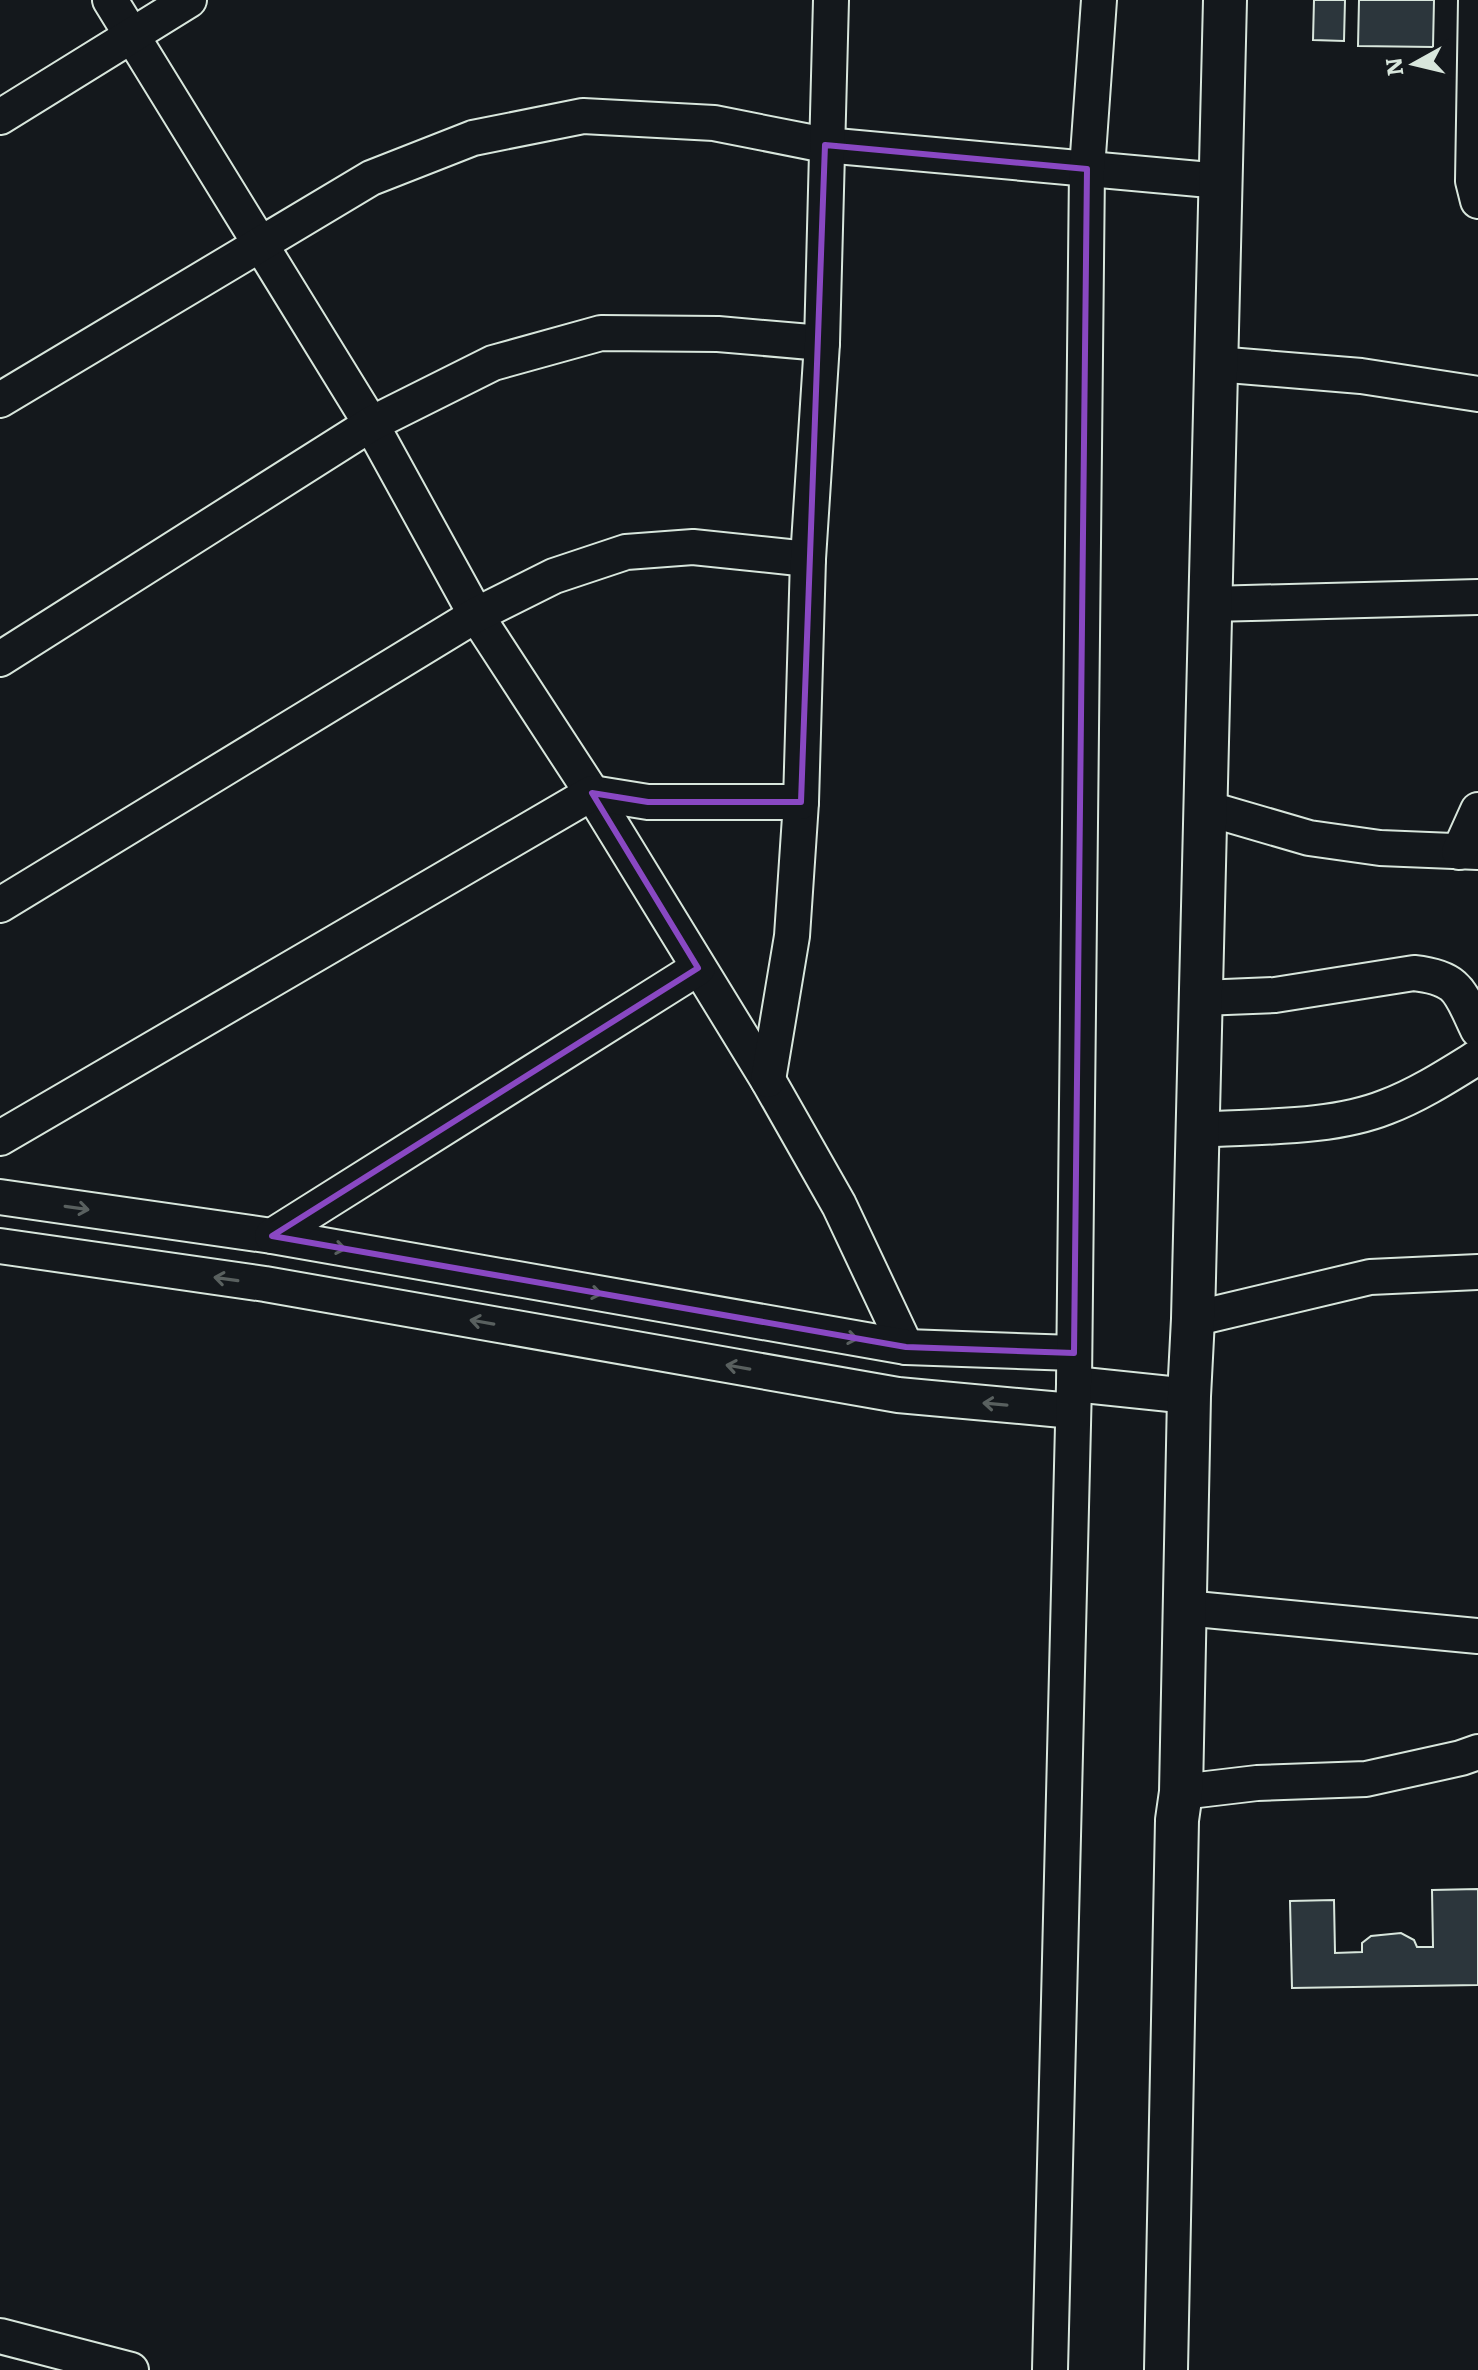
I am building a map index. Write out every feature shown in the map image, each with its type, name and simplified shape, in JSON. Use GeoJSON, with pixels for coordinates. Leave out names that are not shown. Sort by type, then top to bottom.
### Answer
{"type":"FeatureCollection","features":[{"type":"Feature","properties":{"kind":"street"},"geometry":{"type":"LineString","coordinates":[[110,0],[371,424],[476,615],[592,793],[768,1080],[839,1205],[906,1347]]}},
{"type":"Feature","properties":{"kind":"street"},"geometry":{"type":"LineString","coordinates":[[0,117],[189,0]]}},
{"type":"Feature","properties":{"kind":"street"},"geometry":{"type":"LineString","coordinates":[[768,1080],[792,936],[801,802],[808,559],[822,343],[831,0]]}},
{"type":"Feature","properties":{"kind":"street"},"geometry":{"type":"LineString","coordinates":[[1050,2370],[1073,1383],[1087,169],[1099,0]]}},
{"type":"Feature","properties":{"kind":"street"},"geometry":{"type":"LineString","coordinates":[[1166,2370],[1177,1820],[1181,1792],[1225,0]]}},
{"type":"Feature","properties":{"kind":"street"},"geometry":{"type":"LineString","coordinates":[[1476,0],[1473,181],[1478,201]]}},
{"type":"Feature","properties":{"kind":"street"},"geometry":{"type":"LineString","coordinates":[[0,400],[371,178],[473,138],[583,116],[714,123],[825,145],[1221,181]]}},
{"type":"Feature","properties":{"kind":"street"},"geometry":{"type":"LineString","coordinates":[[0,659],[371,424],[493,363],[601,333],[718,334],[822,343]]}},
{"type":"Feature","properties":{"kind":"street"},"geometry":{"type":"LineString","coordinates":[[1216,364],[1361,376],[1478,394]]}},
{"type":"Feature","properties":{"kind":"street"},"geometry":{"type":"LineString","coordinates":[[0,905],[476,615],[554,576],[626,552],[693,547],[808,559]]}},
{"type":"Feature","properties":{"kind":"street"},"geometry":{"type":"LineString","coordinates":[[1210,604],[1478,597]]}},
{"type":"Feature","properties":{"kind":"street"},"geometry":{"type":"LineString","coordinates":[[0,1138],[592,793],[648,802],[801,802]]}},
{"type":"Feature","properties":{"kind":"street"},"geometry":{"type":"LineString","coordinates":[[1206,808],[1309,838],[1380,848],[1468,852],[1478,810]]}},
{"type":"Feature","properties":{"kind":"street"},"geometry":{"type":"LineString","coordinates":[[272,1236],[698,968]]}},
{"type":"Feature","properties":{"kind":"street"},"geometry":{"type":"LineString","coordinates":[[1201,998],[1275,995],[1414,973],[1437,976],[1458,988],[1478,1030]]}},
{"type":"Feature","properties":{"kind":"street"},"geometry":{"type":"LineString","coordinates":[[1197,1130],[1331,1121],[1386,1108],[1478,1057]]}},
{"type":"Feature","properties":{"kind":"street"},"geometry":{"type":"LineString","coordinates":[[0,1197],[272,1236],[906,1347],[1073,1383],[1189,1396]]}},
{"type":"Feature","properties":{"kind":"street"},"geometry":{"type":"LineString","coordinates":[[0,1246],[265,1284],[898,1395],[1073,1383]]}},
{"type":"Feature","properties":{"kind":"street"},"geometry":{"type":"LineString","coordinates":[[1193,1319],[1370,1277],[1478,1272]]}},
{"type":"Feature","properties":{"kind":"street"},"geometry":{"type":"LineString","coordinates":[[1185,1608],[1478,1636]]}},
{"type":"Feature","properties":{"kind":"street"},"geometry":{"type":"LineString","coordinates":[[1181,1792],[1257,1783],[1366,1779],[1478,1752]]}},
{"type":"Feature","properties":{"kind":"street"},"geometry":{"type":"LineString","coordinates":[[0,2336],[131,2370]]}},
{"type":"Feature","properties":{"kind":"highlighted area"},"geometry":{"type":"Polygon","coordinates":[[[825,145],[1087,169],[1074,1353],[906,1347],[272,1236],[698,968],[592,793],[648,802],[801,802],[825,145]]]}},
{"type":"Feature","properties":{"kind":"building"},"geometry":{"type":"Polygon","coordinates":[[[1314,0],[1345,0],[1344,41],[1313,40],[1314,0]]]}},
{"type":"Feature","properties":{"kind":"building"},"geometry":{"type":"Polygon","coordinates":[[[1359,0],[1434,0],[1433,47],[1358,46],[1359,0]]]}},
{"type":"Feature","properties":{"kind":"building"},"geometry":{"type":"Polygon","coordinates":[[[1478,1889],[1478,1985],[1292,1988],[1290,1901],[1334,1900],[1335,1953],[1362,1952],[1362,1943],[1371,1936],[1401,1933],[1414,1940],[1417,1947],[1433,1947],[1432,1890],[1478,1889]]]}}]}
